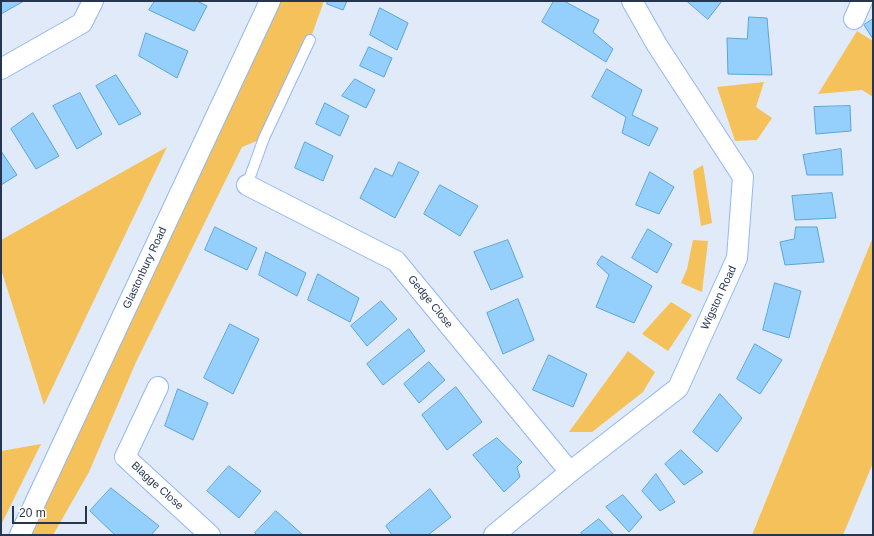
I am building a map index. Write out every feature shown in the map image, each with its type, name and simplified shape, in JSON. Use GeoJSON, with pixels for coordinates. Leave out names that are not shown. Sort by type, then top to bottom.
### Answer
{"type":"FeatureCollection","features":[{"type":"Feature","properties":{"kind":"street"},"geometry":{"type":"LineString","coordinates":[[1,69],[82,23],[93,1]]}},
{"type":"Feature","properties":{"kind":"street","name":"Glastonbury Road"},"geometry":{"type":"LineString","coordinates":[[20,535],[270,1]]}},
{"type":"Feature","properties":{"kind":"street","name":"Wigston Road"},"geometry":{"type":"LineString","coordinates":[[494,535],[570,472],[678,388],[737,258],[743,177],[657,45],[632,1]]}},
{"type":"Feature","properties":{"kind":"street"},"geometry":{"type":"LineString","coordinates":[[854,19],[862,1]]}},
{"type":"Feature","properties":{"kind":"street","name":"Gedge Close"},"geometry":{"type":"LineString","coordinates":[[247,185],[396,261],[570,472]]}},
{"type":"Feature","properties":{"kind":"street","name":"Blagge Close"},"geometry":{"type":"LineString","coordinates":[[158,387],[125,458],[210,535]]}},
{"type":"Feature","properties":{"kind":"lane"},"geometry":{"type":"LineString","coordinates":[[247,185],[264,138],[310,40]]}},
{"type":"Feature","properties":{"kind":"shaded area"},"geometry":{"type":"Polygon","coordinates":[[[278,1],[324,1],[310,40],[264,138],[242,147],[136,362],[89,472],[53,535],[20,535],[278,1]]]}},
{"type":"Feature","properties":{"kind":"shaded area"},"geometry":{"type":"Polygon","coordinates":[[[857,31],[873,41],[873,97],[862,90],[818,94],[857,31]]]}},
{"type":"Feature","properties":{"kind":"shaded area"},"geometry":{"type":"Polygon","coordinates":[[[764,82],[756,107],[772,118],[757,140],[735,141],[717,87],[764,82]]]}},
{"type":"Feature","properties":{"kind":"shaded area"},"geometry":{"type":"Polygon","coordinates":[[[167,147],[44,405],[1,269],[1,240],[167,147]]]}},
{"type":"Feature","properties":{"kind":"shaded area"},"geometry":{"type":"Polygon","coordinates":[[[703,165],[712,223],[701,226],[693,171],[703,165]]]}},
{"type":"Feature","properties":{"kind":"shaded area"},"geometry":{"type":"Polygon","coordinates":[[[873,237],[873,463],[843,535],[752,535],[873,237]]]}},
{"type":"Feature","properties":{"kind":"shaded area"},"geometry":{"type":"Polygon","coordinates":[[[693,240],[708,241],[702,292],[681,283],[687,269],[693,240]]]}},
{"type":"Feature","properties":{"kind":"shaded area"},"geometry":{"type":"Polygon","coordinates":[[[671,302],[692,315],[668,351],[642,334],[671,302]]]}},
{"type":"Feature","properties":{"kind":"shaded area"},"geometry":{"type":"Polygon","coordinates":[[[628,351],[655,372],[643,392],[592,432],[569,432],[628,351]]]}},
{"type":"Feature","properties":{"kind":"shaded area"},"geometry":{"type":"Polygon","coordinates":[[[41,444],[1,525],[1,451],[41,444]]]}},
{"type":"Feature","properties":{"kind":"building"},"geometry":{"type":"Polygon","coordinates":[[[1,1],[24,1],[1,14],[1,1]]]}},
{"type":"Feature","properties":{"kind":"building"},"geometry":{"type":"Polygon","coordinates":[[[155,1],[197,1],[207,6],[194,31],[149,10],[155,1]]]}},
{"type":"Feature","properties":{"kind":"building"},"geometry":{"type":"Polygon","coordinates":[[[328,1],[347,1],[343,10],[327,4],[328,1]]]}},
{"type":"Feature","properties":{"kind":"building"},"geometry":{"type":"Polygon","coordinates":[[[554,1],[564,1],[599,20],[593,32],[613,49],[606,62],[542,22],[554,1]]]}},
{"type":"Feature","properties":{"kind":"building"},"geometry":{"type":"Polygon","coordinates":[[[687,1],[722,1],[708,19],[687,1]]]}},
{"type":"Feature","properties":{"kind":"building"},"geometry":{"type":"Polygon","coordinates":[[[380,8],[408,23],[397,50],[370,35],[380,8]]]}},
{"type":"Feature","properties":{"kind":"building"},"geometry":{"type":"Polygon","coordinates":[[[749,17],[767,18],[772,75],[728,74],[727,38],[747,39],[749,17]]]}},
{"type":"Feature","properties":{"kind":"building"},"geometry":{"type":"Polygon","coordinates":[[[873,19],[873,39],[864,25],[873,19]]]}},
{"type":"Feature","properties":{"kind":"building"},"geometry":{"type":"Polygon","coordinates":[[[146,33],[188,51],[177,78],[139,56],[146,33]]]}},
{"type":"Feature","properties":{"kind":"building"},"geometry":{"type":"Polygon","coordinates":[[[369,47],[392,58],[384,77],[360,66],[369,47]]]}},
{"type":"Feature","properties":{"kind":"building"},"geometry":{"type":"Polygon","coordinates":[[[607,69],[642,90],[632,115],[658,128],[649,146],[622,133],[626,117],[592,97],[607,69]]]}},
{"type":"Feature","properties":{"kind":"building"},"geometry":{"type":"Polygon","coordinates":[[[116,75],[141,114],[119,125],[96,86],[116,75]]]}},
{"type":"Feature","properties":{"kind":"building"},"geometry":{"type":"Polygon","coordinates":[[[355,79],[375,90],[366,108],[342,96],[355,79]]]}},
{"type":"Feature","properties":{"kind":"building"},"geometry":{"type":"Polygon","coordinates":[[[80,93],[102,134],[77,149],[53,106],[80,93]]]}},
{"type":"Feature","properties":{"kind":"building"},"geometry":{"type":"Polygon","coordinates":[[[325,103],[349,116],[340,136],[316,124],[325,103]]]}},
{"type":"Feature","properties":{"kind":"building"},"geometry":{"type":"Polygon","coordinates":[[[850,106],[851,131],[816,134],[814,107],[850,106]]]}},
{"type":"Feature","properties":{"kind":"building"},"geometry":{"type":"Polygon","coordinates":[[[33,113],[59,156],[36,169],[11,129],[33,113]]]}},
{"type":"Feature","properties":{"kind":"building"},"geometry":{"type":"Polygon","coordinates":[[[305,142],[333,156],[323,181],[295,168],[305,142]]]}},
{"type":"Feature","properties":{"kind":"building"},"geometry":{"type":"Polygon","coordinates":[[[841,149],[843,175],[807,175],[803,155],[841,149]]]}},
{"type":"Feature","properties":{"kind":"building"},"geometry":{"type":"Polygon","coordinates":[[[1,151],[17,175],[1,185],[1,151]]]}},
{"type":"Feature","properties":{"kind":"building"},"geometry":{"type":"Polygon","coordinates":[[[399,162],[419,172],[395,218],[360,198],[375,168],[392,176],[399,162]]]}},
{"type":"Feature","properties":{"kind":"building"},"geometry":{"type":"Polygon","coordinates":[[[650,172],[674,187],[659,214],[636,205],[650,172]]]}},
{"type":"Feature","properties":{"kind":"building"},"geometry":{"type":"Polygon","coordinates":[[[440,185],[478,206],[460,236],[424,214],[440,185]]]}},
{"type":"Feature","properties":{"kind":"building"},"geometry":{"type":"Polygon","coordinates":[[[832,193],[836,218],[795,220],[792,196],[832,193]]]}},
{"type":"Feature","properties":{"kind":"building"},"geometry":{"type":"Polygon","coordinates":[[[215,227],[257,248],[247,270],[205,250],[215,227]]]}},
{"type":"Feature","properties":{"kind":"building"},"geometry":{"type":"Polygon","coordinates":[[[796,227],[817,227],[824,262],[785,265],[780,242],[794,239],[796,227]]]}},
{"type":"Feature","properties":{"kind":"building"},"geometry":{"type":"Polygon","coordinates":[[[648,229],[672,244],[657,273],[632,258],[648,229]]]}},
{"type":"Feature","properties":{"kind":"building"},"geometry":{"type":"Polygon","coordinates":[[[508,240],[523,277],[491,290],[474,252],[508,240]]]}},
{"type":"Feature","properties":{"kind":"building"},"geometry":{"type":"Polygon","coordinates":[[[266,252],[306,273],[297,296],[259,275],[266,252]]]}},
{"type":"Feature","properties":{"kind":"building"},"geometry":{"type":"Polygon","coordinates":[[[602,256],[652,286],[634,323],[596,307],[609,275],[597,264],[602,256]]]}},
{"type":"Feature","properties":{"kind":"building"},"geometry":{"type":"Polygon","coordinates":[[[318,274],[359,298],[350,322],[308,300],[318,274]]]}},
{"type":"Feature","properties":{"kind":"building"},"geometry":{"type":"Polygon","coordinates":[[[775,283],[801,291],[789,338],[763,330],[775,283]]]}},
{"type":"Feature","properties":{"kind":"building"},"geometry":{"type":"Polygon","coordinates":[[[518,299],[534,340],[503,354],[487,313],[518,299]]]}},
{"type":"Feature","properties":{"kind":"building"},"geometry":{"type":"Polygon","coordinates":[[[381,301],[397,319],[367,346],[351,326],[381,301]]]}},
{"type":"Feature","properties":{"kind":"building"},"geometry":{"type":"Polygon","coordinates":[[[230,324],[259,339],[233,394],[204,378],[230,324]]]}},
{"type":"Feature","properties":{"kind":"building"},"geometry":{"type":"Polygon","coordinates":[[[409,329],[425,351],[383,385],[367,364],[409,329]]]}},
{"type":"Feature","properties":{"kind":"building"},"geometry":{"type":"Polygon","coordinates":[[[755,344],[782,360],[760,394],[737,379],[755,344]]]}},
{"type":"Feature","properties":{"kind":"building"},"geometry":{"type":"Polygon","coordinates":[[[549,355],[587,374],[573,407],[533,390],[549,355]]]}},
{"type":"Feature","properties":{"kind":"building"},"geometry":{"type":"Polygon","coordinates":[[[429,362],[445,380],[419,403],[404,384],[429,362]]]}},
{"type":"Feature","properties":{"kind":"building"},"geometry":{"type":"Polygon","coordinates":[[[456,387],[482,422],[447,450],[422,415],[456,387]]]}},
{"type":"Feature","properties":{"kind":"building"},"geometry":{"type":"Polygon","coordinates":[[[178,389],[208,403],[193,440],[165,426],[178,389]]]}},
{"type":"Feature","properties":{"kind":"building"},"geometry":{"type":"Polygon","coordinates":[[[720,394],[742,418],[717,452],[693,432],[720,394]]]}},
{"type":"Feature","properties":{"kind":"building"},"geometry":{"type":"Polygon","coordinates":[[[497,438],[522,462],[517,467],[520,477],[504,492],[473,455],[497,438]]]}},
{"type":"Feature","properties":{"kind":"building"},"geometry":{"type":"Polygon","coordinates":[[[681,450],[703,472],[684,485],[665,464],[681,450]]]}},
{"type":"Feature","properties":{"kind":"building"},"geometry":{"type":"Polygon","coordinates":[[[229,466],[261,491],[239,518],[207,491],[229,466]]]}},
{"type":"Feature","properties":{"kind":"building"},"geometry":{"type":"Polygon","coordinates":[[[656,474],[675,502],[660,511],[642,491],[656,474]]]}},
{"type":"Feature","properties":{"kind":"building"},"geometry":{"type":"Polygon","coordinates":[[[111,488],[159,526],[151,535],[115,535],[90,511],[111,488]]]}},
{"type":"Feature","properties":{"kind":"building"},"geometry":{"type":"Polygon","coordinates":[[[430,489],[451,517],[428,535],[392,535],[386,526],[430,489]]]}},
{"type":"Feature","properties":{"kind":"building"},"geometry":{"type":"Polygon","coordinates":[[[623,495],[642,517],[629,532],[606,507],[623,495]]]}},
{"type":"Feature","properties":{"kind":"building"},"geometry":{"type":"Polygon","coordinates":[[[276,511],[303,535],[257,535],[255,533],[276,511]]]}},
{"type":"Feature","properties":{"kind":"building"},"geometry":{"type":"Polygon","coordinates":[[[599,519],[614,535],[582,535],[581,533],[599,519]]]}}]}
